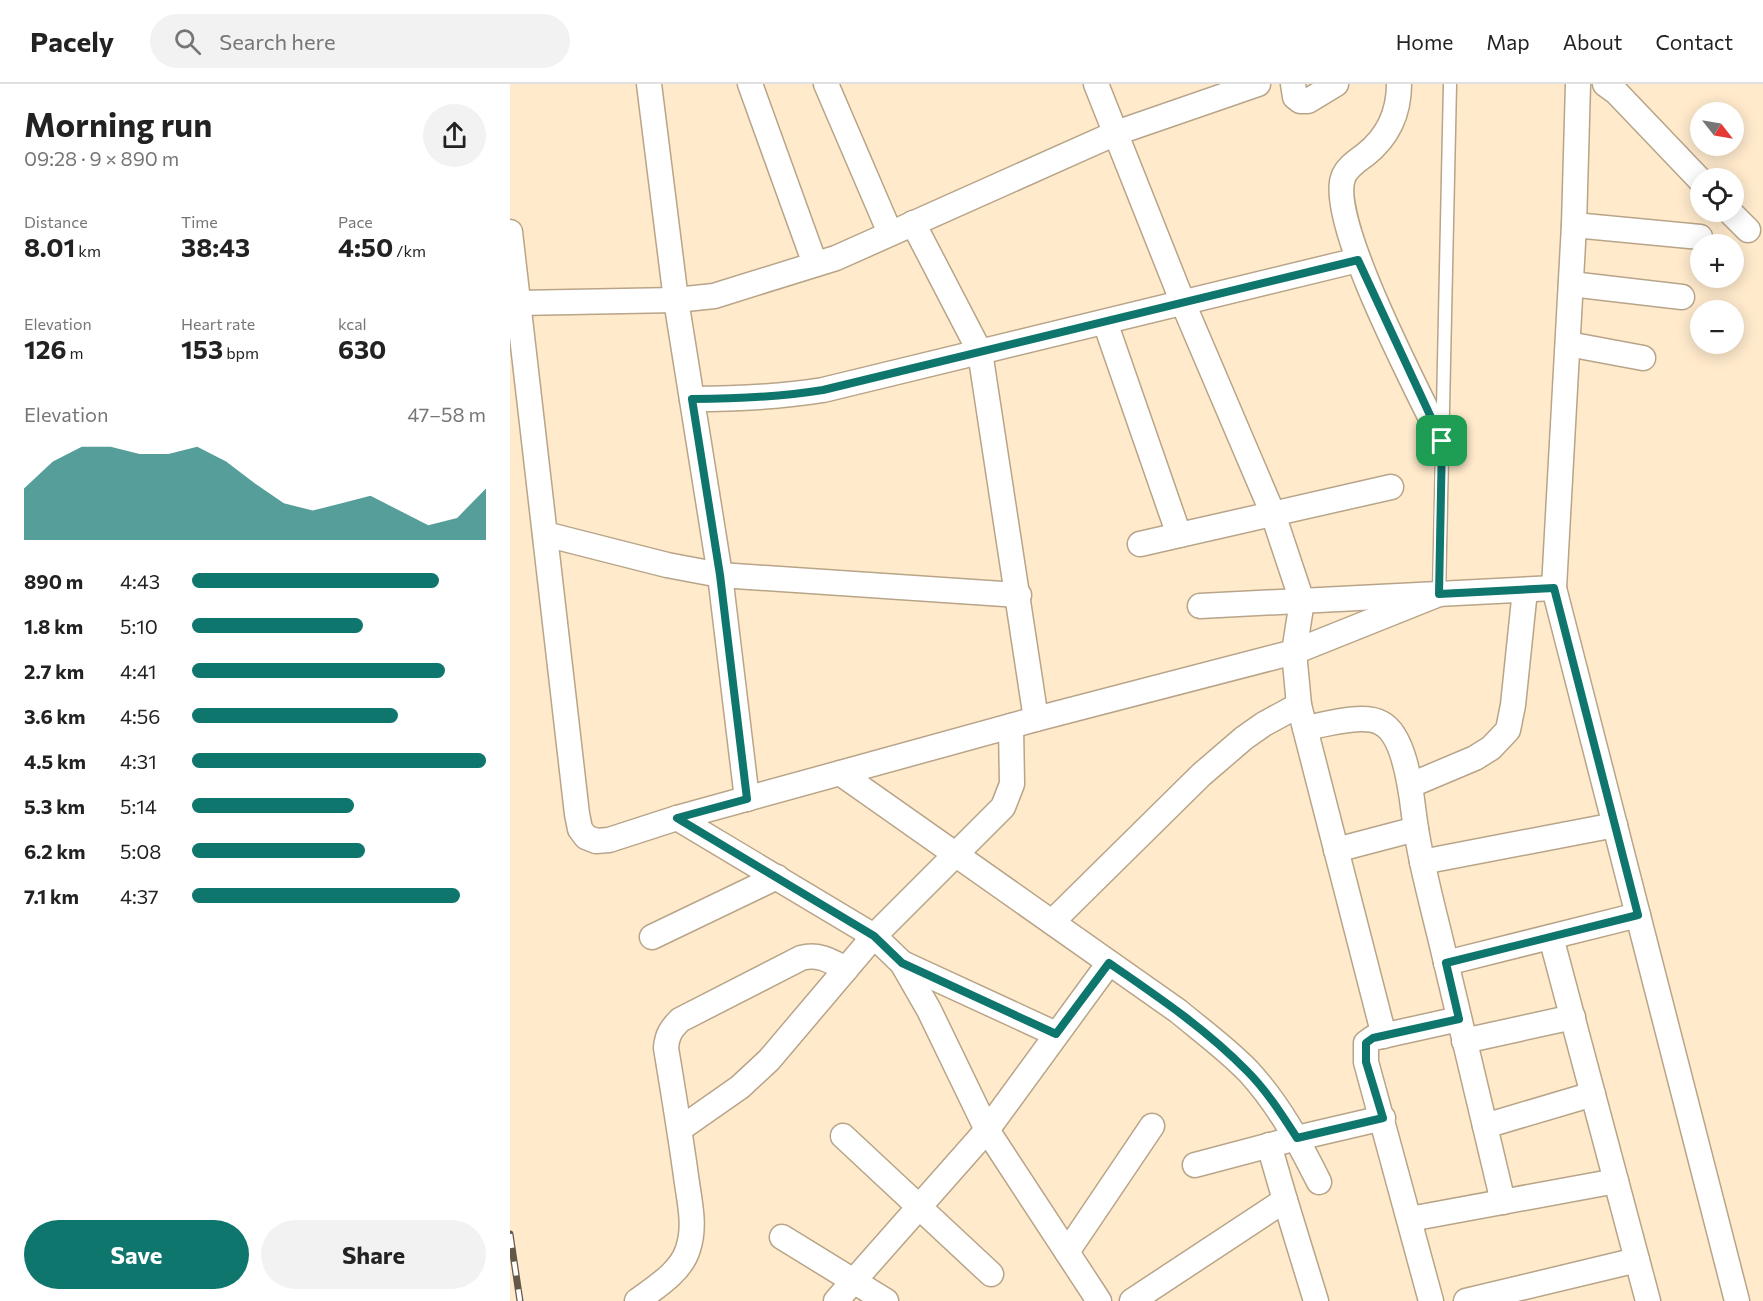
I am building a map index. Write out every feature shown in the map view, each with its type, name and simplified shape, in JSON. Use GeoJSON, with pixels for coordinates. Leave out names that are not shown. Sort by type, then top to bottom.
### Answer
{"type":"FeatureCollection","features":[{"type":"Feature","properties":{"kind":"street"},"geometry":{"type":"LineString","coordinates":[[649,84],[676,300],[720,575],[747,799]]}},
{"type":"Feature","properties":{"kind":"street"},"geometry":{"type":"LineString","coordinates":[[750,84],[815,264]]}},
{"type":"Feature","properties":{"kind":"street"},"geometry":{"type":"LineString","coordinates":[[826,84],[890,233]]}},
{"type":"Feature","properties":{"kind":"street"},"geometry":{"type":"LineString","coordinates":[[1096,84],[1183,303],[1273,514],[1302,601],[1294,652],[1299,705],[1384,1036]]}},
{"type":"Feature","properties":{"kind":"street"},"geometry":{"type":"LineString","coordinates":[[518,303],[676,300],[714,296],[836,258],[1116,133],[1258,84]]}},
{"type":"Feature","properties":{"kind":"street"},"geometry":{"type":"LineString","coordinates":[[1293,84],[1295,97],[1300,101],[1308,101],[1336,84]]}},
{"type":"Feature","properties":{"kind":"street"},"geometry":{"type":"LineString","coordinates":[[1399,84],[1399,98],[1393,120],[1385,135],[1343,176],[1342,204],[1358,260],[1442,441]]}},
{"type":"Feature","properties":{"kind":"street"},"geometry":{"type":"LineString","coordinates":[[1578,84],[1574,225],[1554,588],[1638,915],[1732,1300]]}},
{"type":"Feature","properties":{"kind":"street"},"geometry":{"type":"LineString","coordinates":[[1605,84],[1616,92],[1690,169]]}},
{"type":"Feature","properties":{"kind":"street"},"geometry":{"type":"LineString","coordinates":[[1740,222],[1748,230]]}},
{"type":"Feature","properties":{"kind":"street"},"geometry":{"type":"LineString","coordinates":[[913,223],[980,352],[1036,718]]}},
{"type":"Feature","properties":{"kind":"street"},"geometry":{"type":"LineString","coordinates":[[1574,225],[1690,236]]}},
{"type":"Feature","properties":{"kind":"street"},"geometry":{"type":"LineString","coordinates":[[510,232],[577,814],[580,829],[586,837],[596,841],[609,840],[677,818],[1036,718],[1294,652],[1439,594]]}},
{"type":"Feature","properties":{"kind":"street"},"geometry":{"type":"LineString","coordinates":[[692,399],[781,397],[823,390],[1358,260]]}},
{"type":"Feature","properties":{"kind":"street"},"geometry":{"type":"LineString","coordinates":[[1571,285],[1682,297]]}},
{"type":"Feature","properties":{"kind":"street"},"geometry":{"type":"LineString","coordinates":[[1105,322],[1179,535]]}},
{"type":"Feature","properties":{"kind":"street"},"geometry":{"type":"LineString","coordinates":[[1568,344],[1643,358]]}},
{"type":"Feature","properties":{"kind":"street"},"geometry":{"type":"LineString","coordinates":[[1140,544],[1391,487]]}},
{"type":"Feature","properties":{"kind":"street"},"geometry":{"type":"LineString","coordinates":[[545,534],[720,575],[1019,595]]}},
{"type":"Feature","properties":{"kind":"street"},"geometry":{"type":"LineString","coordinates":[[1200,606],[1554,588]]}},
{"type":"Feature","properties":{"kind":"street"},"geometry":{"type":"LineString","coordinates":[[1411,785],[1475,758],[1491,748],[1508,730],[1513,705],[1525,590]]}},
{"type":"Feature","properties":{"kind":"street"},"geometry":{"type":"LineString","coordinates":[[1052,922],[1201,776],[1244,738],[1299,705]]}},
{"type":"Feature","properties":{"kind":"street"},"geometry":{"type":"LineString","coordinates":[[1305,728],[1368,719],[1382,723],[1399,745],[1411,785],[1422,862],[1503,1202]]}},
{"type":"Feature","properties":{"kind":"street"},"geometry":{"type":"LineString","coordinates":[[680,1129],[740,1087],[769,1060],[874,936],[1003,807],[1012,784],[1011,726]]}},
{"type":"Feature","properties":{"kind":"street"},"geometry":{"type":"LineString","coordinates":[[840,773],[1178,1011],[1222,1047],[1248,1072],[1273,1102],[1297,1138],[1319,1182]]}},
{"type":"Feature","properties":{"kind":"street"},"geometry":{"type":"LineString","coordinates":[[677,818],[874,936],[902,963],[929,1010],[987,1130],[1099,1301]]}},
{"type":"Feature","properties":{"kind":"street"},"geometry":{"type":"LineString","coordinates":[[1422,862],[1615,825]]}},
{"type":"Feature","properties":{"kind":"street"},"geometry":{"type":"LineString","coordinates":[[1336,850],[1416,829]]}},
{"type":"Feature","properties":{"kind":"street"},"geometry":{"type":"LineString","coordinates":[[652,937],[777,877]]}},
{"type":"Feature","properties":{"kind":"street"},"geometry":{"type":"LineString","coordinates":[[1446,963],[1638,915]]}},
{"type":"Feature","properties":{"kind":"street"},"geometry":{"type":"LineString","coordinates":[[1551,937],[1648,1301]]}},
{"type":"Feature","properties":{"kind":"street"},"geometry":{"type":"LineString","coordinates":[[637,1301],[676,1269],[688,1251],[693,1228],[680,1129],[666,1048],[667,1037],[672,1028],[680,1020],[801,958],[810,955],[821,957],[846,969]]}},
{"type":"Feature","properties":{"kind":"street"},"geometry":{"type":"LineString","coordinates":[[902,963],[1056,1034]]}},
{"type":"Feature","properties":{"kind":"street"},"geometry":{"type":"LineString","coordinates":[[836,1301],[987,1130],[1109,963]]}},
{"type":"Feature","properties":{"kind":"street"},"geometry":{"type":"LineString","coordinates":[[1431,1301],[1366,1062],[1366,1043],[1373,1038],[1384,1036],[1462,1030],[1573,1017]]}},
{"type":"Feature","properties":{"kind":"street"},"geometry":{"type":"LineString","coordinates":[[1485,1126],[1593,1094]]}},
{"type":"Feature","properties":{"kind":"street"},"geometry":{"type":"LineString","coordinates":[[1195,1165],[1383,1118]]}},
{"type":"Feature","properties":{"kind":"street"},"geometry":{"type":"LineString","coordinates":[[1067,1252],[1152,1126]]}},
{"type":"Feature","properties":{"kind":"street"},"geometry":{"type":"LineString","coordinates":[[843,1136],[991,1274]]}},
{"type":"Feature","properties":{"kind":"street"},"geometry":{"type":"LineString","coordinates":[[1269,1145],[1316,1301]]}},
{"type":"Feature","properties":{"kind":"street"},"geometry":{"type":"LineString","coordinates":[[1410,1219],[1616,1181]]}},
{"type":"Feature","properties":{"kind":"street"},"geometry":{"type":"LineString","coordinates":[[1132,1301],[1285,1200]]}},
{"type":"Feature","properties":{"kind":"street"},"geometry":{"type":"LineString","coordinates":[[782,1237],[886,1301]]}},
{"type":"Feature","properties":{"kind":"street"},"geometry":{"type":"LineString","coordinates":[[1466,1301],[1638,1260]]}},
{"type":"Feature","properties":{"kind":"lane"},"geometry":{"type":"LineString","coordinates":[[1439,594],[1450,84]]}},
{"type":"Feature","properties":{"kind":"railway"},"geometry":{"type":"LineString","coordinates":[[510,1234],[520,1301]]}},
{"type":"Feature","properties":{"kind":"route"},"geometry":{"type":"LineString","coordinates":[[1358,260],[1442,441],[1439,594],[1554,588],[1638,915],[1446,963],[1459,1019],[1373,1038],[1366,1043],[1366,1062],[1383,1118],[1297,1138],[1273,1102],[1248,1072],[1222,1047],[1178,1011],[1109,963],[1056,1034],[902,963],[874,936],[677,818],[747,799],[720,575],[692,399],[781,397],[823,390],[1358,260]]}}]}
